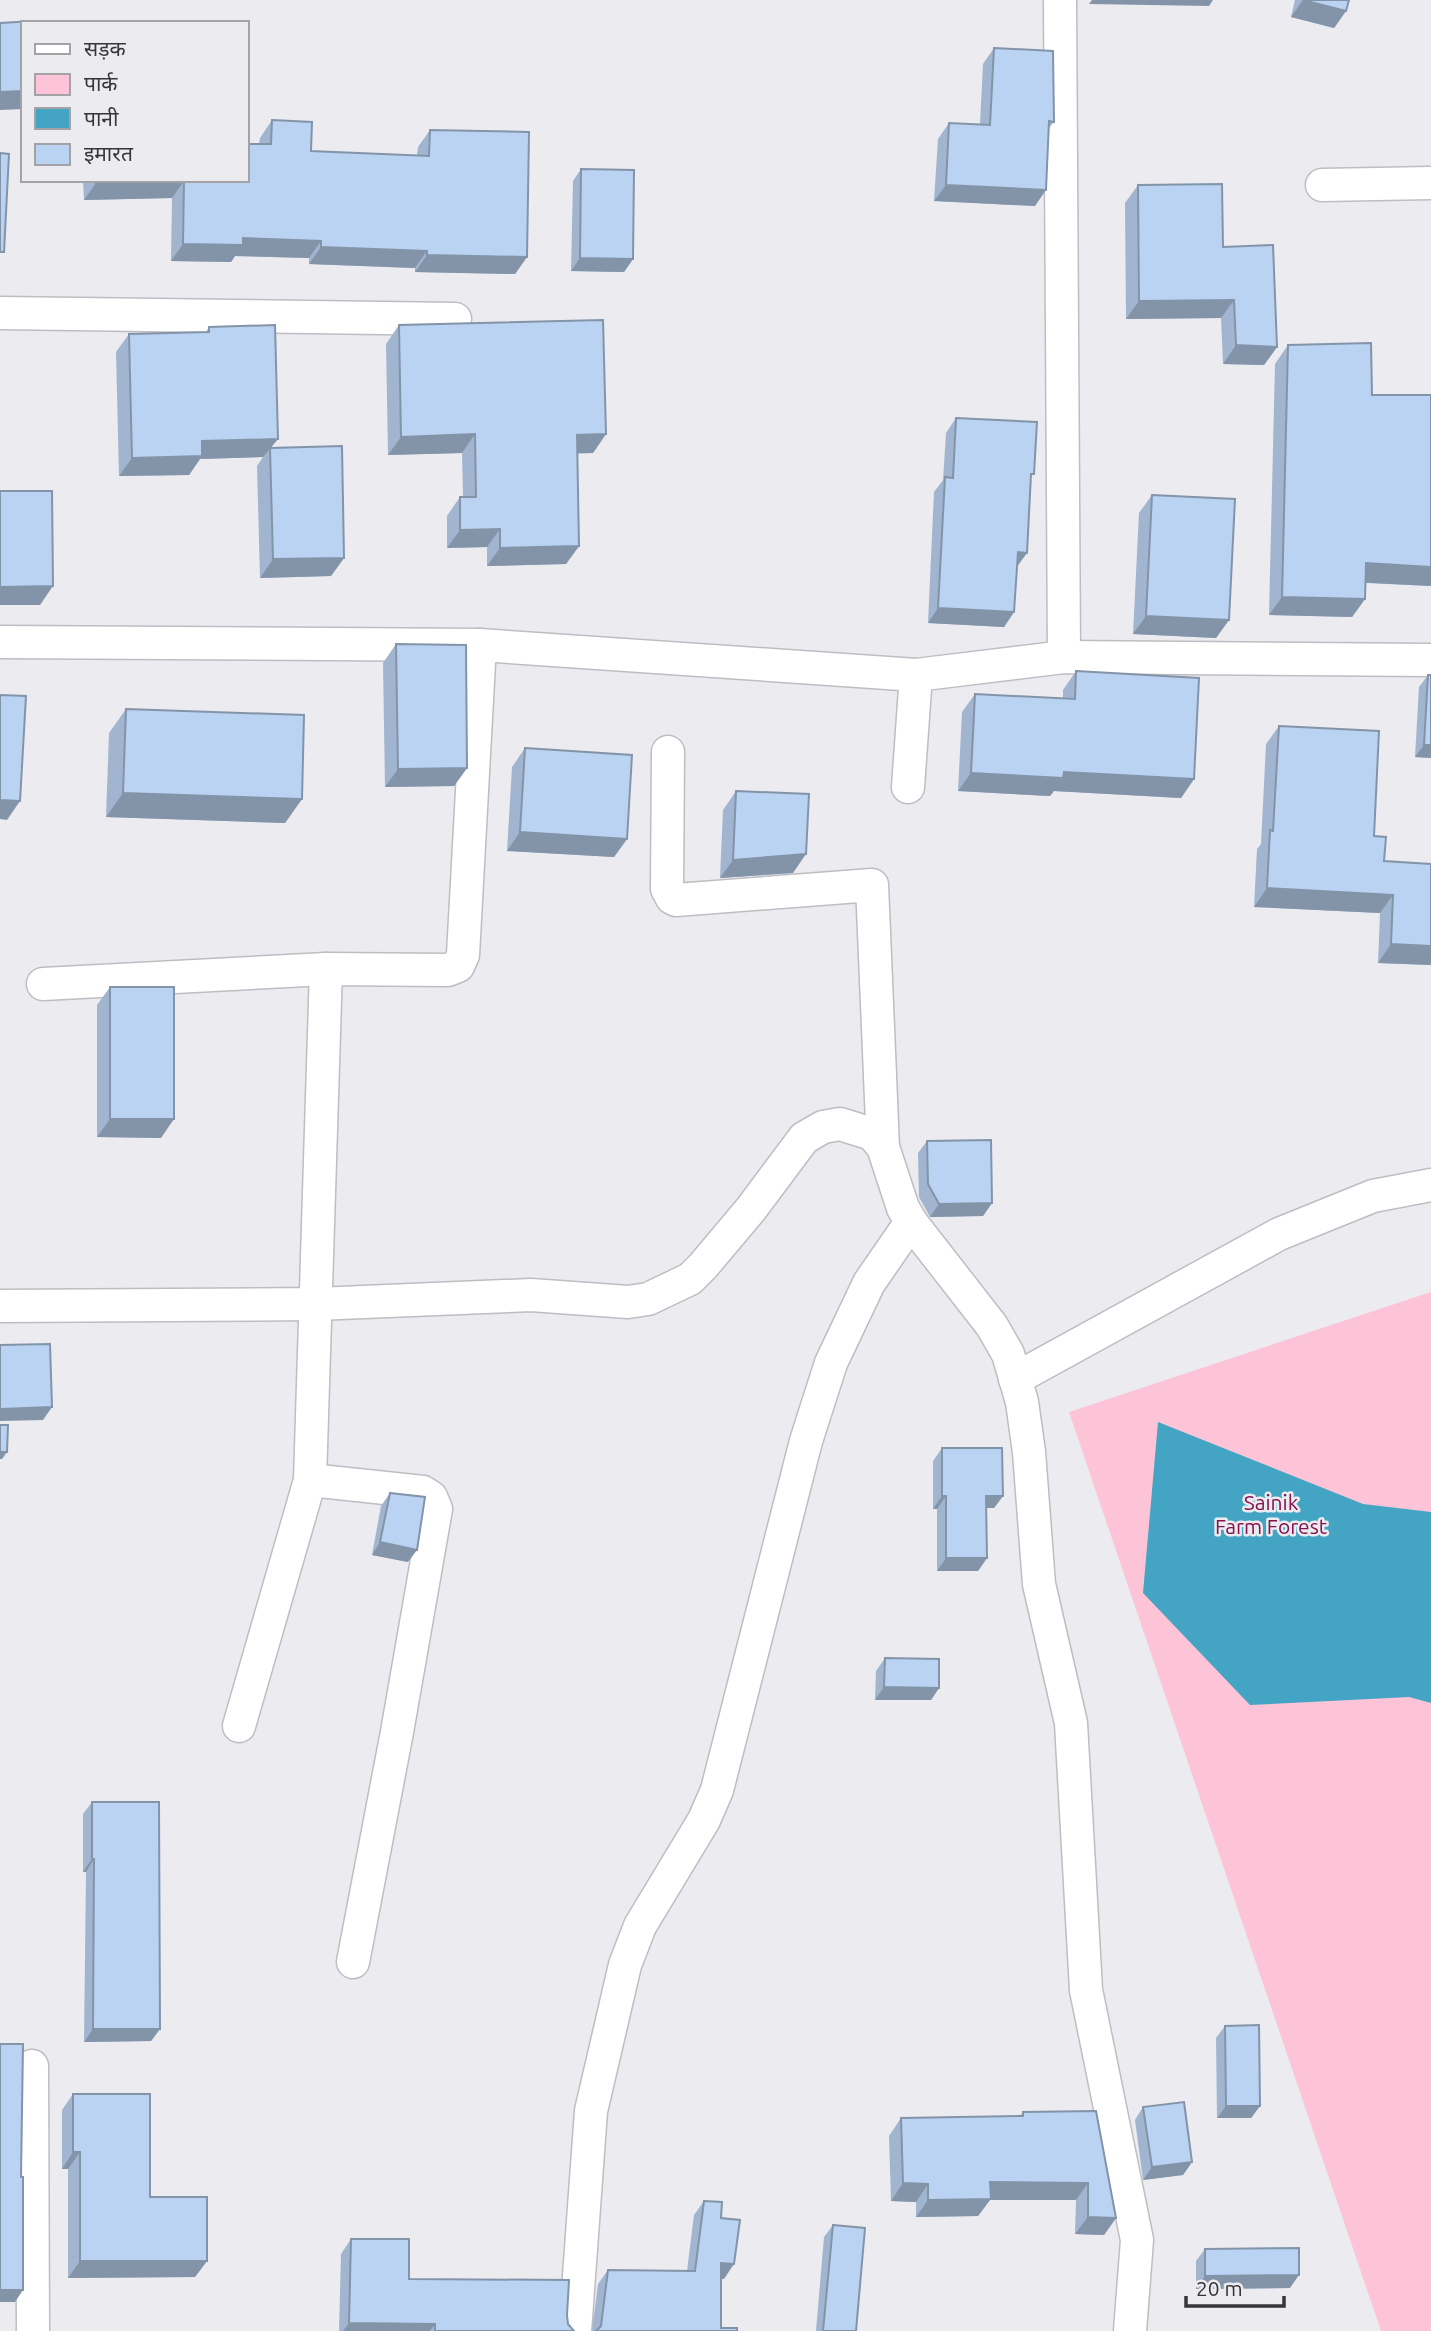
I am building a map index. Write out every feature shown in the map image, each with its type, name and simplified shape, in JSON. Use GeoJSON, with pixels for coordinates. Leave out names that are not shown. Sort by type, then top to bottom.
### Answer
{"type":"FeatureCollection","features":[{"type":"Feature","properties":{"kind":"street"},"geometry":{"type":"LineString","coordinates":[[1060,0],[1064,657]]}},
{"type":"Feature","properties":{"kind":"street"},"geometry":{"type":"LineString","coordinates":[[1322,185],[1431,183]]}},
{"type":"Feature","properties":{"kind":"street"},"geometry":{"type":"LineString","coordinates":[[0,313],[456,319]]}},
{"type":"Feature","properties":{"kind":"street"},"geometry":{"type":"LineString","coordinates":[[0,642],[480,645],[916,675],[1064,657],[1431,660]]}},
{"type":"Feature","properties":{"kind":"street"},"geometry":{"type":"LineString","coordinates":[[43,985],[327,969],[448,970],[458,966],[461,961],[480,645]]}},
{"type":"Feature","properties":{"kind":"street"},"geometry":{"type":"LineString","coordinates":[[908,787],[916,675]]}},
{"type":"Feature","properties":{"kind":"street"},"geometry":{"type":"LineString","coordinates":[[668,752],[667,889],[672,898],[676,900],[872,885],[883,1147]]}},
{"type":"Feature","properties":{"kind":"street"},"geometry":{"type":"LineString","coordinates":[[239,1726],[310,1479],[327,969]]}},
{"type":"Feature","properties":{"kind":"street"},"geometry":{"type":"LineString","coordinates":[[0,1306],[317,1304],[519,1296],[628,1302],[648,1298],[690,1279],[751,1209],[804,1138],[812,1132],[840,1124],[872,1134],[883,1147],[891,1166],[897,1193],[911,1222],[992,1326],[1008,1354],[1022,1402],[1029,1452],[1039,1584],[1071,1723],[1086,1990],[1137,2240],[1130,2331]]}},
{"type":"Feature","properties":{"kind":"street"},"geometry":{"type":"LineString","coordinates":[[1015,1379],[1279,1234],[1373,1196],[1431,1185]]}},
{"type":"Feature","properties":{"kind":"street"},"geometry":{"type":"LineString","coordinates":[[575,2331],[591,2111],[625,1965],[640,1926],[705,1820],[717,1790],[806,1441],[831,1363],[869,1283],[911,1222]]}},
{"type":"Feature","properties":{"kind":"street"},"geometry":{"type":"LineString","coordinates":[[310,1479],[423,1492],[431,1497],[436,1509],[353,1962]]}},
{"type":"Feature","properties":{"kind":"street"},"geometry":{"type":"LineString","coordinates":[[32,2066],[33,2331]]}},
{"type":"Feature","properties":{"kind":"green space","name":"Sainik Farm Forest"},"geometry":{"type":"Polygon","coordinates":[[[1431,1292],[1431,2331],[1381,2331],[1069,1412],[1431,1292]]]}},
{"type":"Feature","properties":{"kind":"water"},"geometry":{"type":"Polygon","coordinates":[[[1158,1422],[1363,1504],[1431,1512],[1431,1703],[1409,1697],[1250,1705],[1143,1593],[1158,1422]]]}},
{"type":"Feature","properties":{"kind":"building"},"geometry":{"type":"Polygon","coordinates":[[[1303,0],[1349,0],[1346,11],[1303,0]]]}},
{"type":"Feature","properties":{"kind":"building"},"geometry":{"type":"Polygon","coordinates":[[[21,22],[21,91],[0,92],[0,23],[21,22]]]}},
{"type":"Feature","properties":{"kind":"building"},"geometry":{"type":"Polygon","coordinates":[[[994,48],[1053,51],[1054,122],[1049,121],[1046,190],[946,185],[949,123],[990,125],[994,48]]]}},
{"type":"Feature","properties":{"kind":"building"},"geometry":{"type":"Polygon","coordinates":[[[272,120],[312,122],[311,151],[429,156],[430,130],[529,132],[527,257],[427,255],[427,251],[321,247],[321,241],[243,238],[243,245],[183,244],[184,182],[248,182],[248,144],[271,144],[272,120]]]}},
{"type":"Feature","properties":{"kind":"building"},"geometry":{"type":"Polygon","coordinates":[[[0,153],[9,154],[4,252],[0,252],[0,153]]]}},
{"type":"Feature","properties":{"kind":"building"},"geometry":{"type":"Polygon","coordinates":[[[581,169],[634,170],[633,259],[580,258],[581,169]]]}},
{"type":"Feature","properties":{"kind":"building"},"geometry":{"type":"Polygon","coordinates":[[[1222,184],[1223,247],[1273,245],[1277,347],[1236,345],[1234,300],[1139,301],[1138,185],[1222,184]]]}},
{"type":"Feature","properties":{"kind":"building"},"geometry":{"type":"Polygon","coordinates":[[[603,320],[606,434],[577,435],[579,546],[500,548],[500,529],[460,530],[460,497],[476,497],[475,434],[401,437],[399,325],[603,320]]]}},
{"type":"Feature","properties":{"kind":"building"},"geometry":{"type":"Polygon","coordinates":[[[275,325],[278,439],[202,441],[202,456],[132,458],[129,334],[209,332],[209,327],[275,325]]]}},
{"type":"Feature","properties":{"kind":"building"},"geometry":{"type":"Polygon","coordinates":[[[1371,343],[1372,395],[1431,395],[1431,567],[1366,563],[1365,599],[1282,597],[1288,345],[1371,343]]]}},
{"type":"Feature","properties":{"kind":"building"},"geometry":{"type":"Polygon","coordinates":[[[956,418],[1037,422],[1027,553],[1018,552],[1014,612],[938,608],[945,477],[953,478],[956,418]]]}},
{"type":"Feature","properties":{"kind":"building"},"geometry":{"type":"Polygon","coordinates":[[[342,446],[344,558],[273,559],[270,448],[342,446]]]}},
{"type":"Feature","properties":{"kind":"building"},"geometry":{"type":"Polygon","coordinates":[[[0,491],[52,491],[53,586],[0,587],[0,491]]]}},
{"type":"Feature","properties":{"kind":"building"},"geometry":{"type":"Polygon","coordinates":[[[1152,495],[1235,499],[1229,620],[1146,616],[1152,495]]]}},
{"type":"Feature","properties":{"kind":"building"},"geometry":{"type":"Polygon","coordinates":[[[396,644],[466,645],[467,768],[398,769],[396,644]]]}},
{"type":"Feature","properties":{"kind":"building"},"geometry":{"type":"Polygon","coordinates":[[[1076,671],[1199,678],[1194,779],[1064,772],[1063,778],[971,773],[975,694],[1075,699],[1076,671]]]}},
{"type":"Feature","properties":{"kind":"building"},"geometry":{"type":"Polygon","coordinates":[[[1428,675],[1431,675],[1431,745],[1424,745],[1428,675]]]}},
{"type":"Feature","properties":{"kind":"building"},"geometry":{"type":"Polygon","coordinates":[[[0,695],[26,696],[20,801],[0,800],[0,695]]]}},
{"type":"Feature","properties":{"kind":"building"},"geometry":{"type":"Polygon","coordinates":[[[126,709],[304,715],[302,799],[123,793],[126,709]]]}},
{"type":"Feature","properties":{"kind":"building"},"geometry":{"type":"Polygon","coordinates":[[[1279,726],[1379,731],[1374,836],[1386,837],[1384,861],[1431,864],[1431,946],[1391,944],[1393,895],[1267,888],[1279,726]]]}},
{"type":"Feature","properties":{"kind":"building"},"geometry":{"type":"Polygon","coordinates":[[[525,748],[632,755],[627,839],[520,832],[525,748]]]}},
{"type":"Feature","properties":{"kind":"building"},"geometry":{"type":"Polygon","coordinates":[[[736,791],[809,794],[806,854],[733,860],[736,791]]]}},
{"type":"Feature","properties":{"kind":"building"},"geometry":{"type":"Polygon","coordinates":[[[110,987],[174,987],[174,1119],[110,1119],[110,987]]]}},
{"type":"Feature","properties":{"kind":"building"},"geometry":{"type":"Polygon","coordinates":[[[991,1140],[992,1203],[939,1204],[928,1184],[927,1141],[991,1140]]]}},
{"type":"Feature","properties":{"kind":"building"},"geometry":{"type":"Polygon","coordinates":[[[50,1344],[52,1407],[0,1409],[0,1345],[50,1344]]]}},
{"type":"Feature","properties":{"kind":"building"},"geometry":{"type":"Polygon","coordinates":[[[0,1425],[8,1425],[7,1452],[0,1452],[0,1425]]]}},
{"type":"Feature","properties":{"kind":"building"},"geometry":{"type":"Polygon","coordinates":[[[942,1448],[1002,1448],[1003,1496],[986,1496],[987,1558],[946,1558],[946,1496],[942,1496],[942,1448]]]}},
{"type":"Feature","properties":{"kind":"building"},"geometry":{"type":"Polygon","coordinates":[[[390,1493],[425,1497],[417,1550],[380,1542],[390,1493]]]}},
{"type":"Feature","properties":{"kind":"building"},"geometry":{"type":"Polygon","coordinates":[[[885,1658],[939,1659],[939,1688],[884,1687],[885,1658]]]}},
{"type":"Feature","properties":{"kind":"building"},"geometry":{"type":"Polygon","coordinates":[[[92,1802],[159,1802],[160,2029],[93,2029],[92,1802]]]}},
{"type":"Feature","properties":{"kind":"building"},"geometry":{"type":"Polygon","coordinates":[[[1259,2025],[1260,2106],[1226,2106],[1225,2026],[1259,2025]]]}},
{"type":"Feature","properties":{"kind":"building"},"geometry":{"type":"Polygon","coordinates":[[[0,2044],[23,2044],[23,2290],[0,2290],[0,2044]]]}},
{"type":"Feature","properties":{"kind":"building"},"geometry":{"type":"Polygon","coordinates":[[[73,2094],[150,2094],[150,2197],[207,2197],[207,2261],[80,2261],[80,2152],[73,2152],[73,2094]]]}},
{"type":"Feature","properties":{"kind":"building"},"geometry":{"type":"Polygon","coordinates":[[[1184,2102],[1192,2162],[1152,2167],[1143,2107],[1184,2102]]]}},
{"type":"Feature","properties":{"kind":"building"},"geometry":{"type":"Polygon","coordinates":[[[1096,2111],[1116,2218],[1088,2217],[1088,2183],[990,2182],[991,2199],[928,2200],[928,2184],[903,2183],[901,2118],[1023,2116],[1023,2112],[1096,2111]]]}},
{"type":"Feature","properties":{"kind":"building"},"geometry":{"type":"Polygon","coordinates":[[[704,2201],[722,2202],[721,2218],[740,2220],[734,2264],[721,2263],[721,2328],[737,2328],[737,2331],[596,2331],[601,2326],[608,2270],[695,2271],[704,2201]]]}},
{"type":"Feature","properties":{"kind":"building"},"geometry":{"type":"Polygon","coordinates":[[[833,2225],[865,2228],[856,2331],[823,2331],[833,2225]]]}},
{"type":"Feature","properties":{"kind":"building"},"geometry":{"type":"Polygon","coordinates":[[[351,2239],[409,2239],[409,2279],[569,2280],[567,2315],[568,2324],[574,2331],[435,2331],[435,2324],[349,2323],[351,2239]]]}},
{"type":"Feature","properties":{"kind":"building"},"geometry":{"type":"Polygon","coordinates":[[[1299,2248],[1299,2275],[1205,2276],[1205,2249],[1299,2248]]]}}]}
